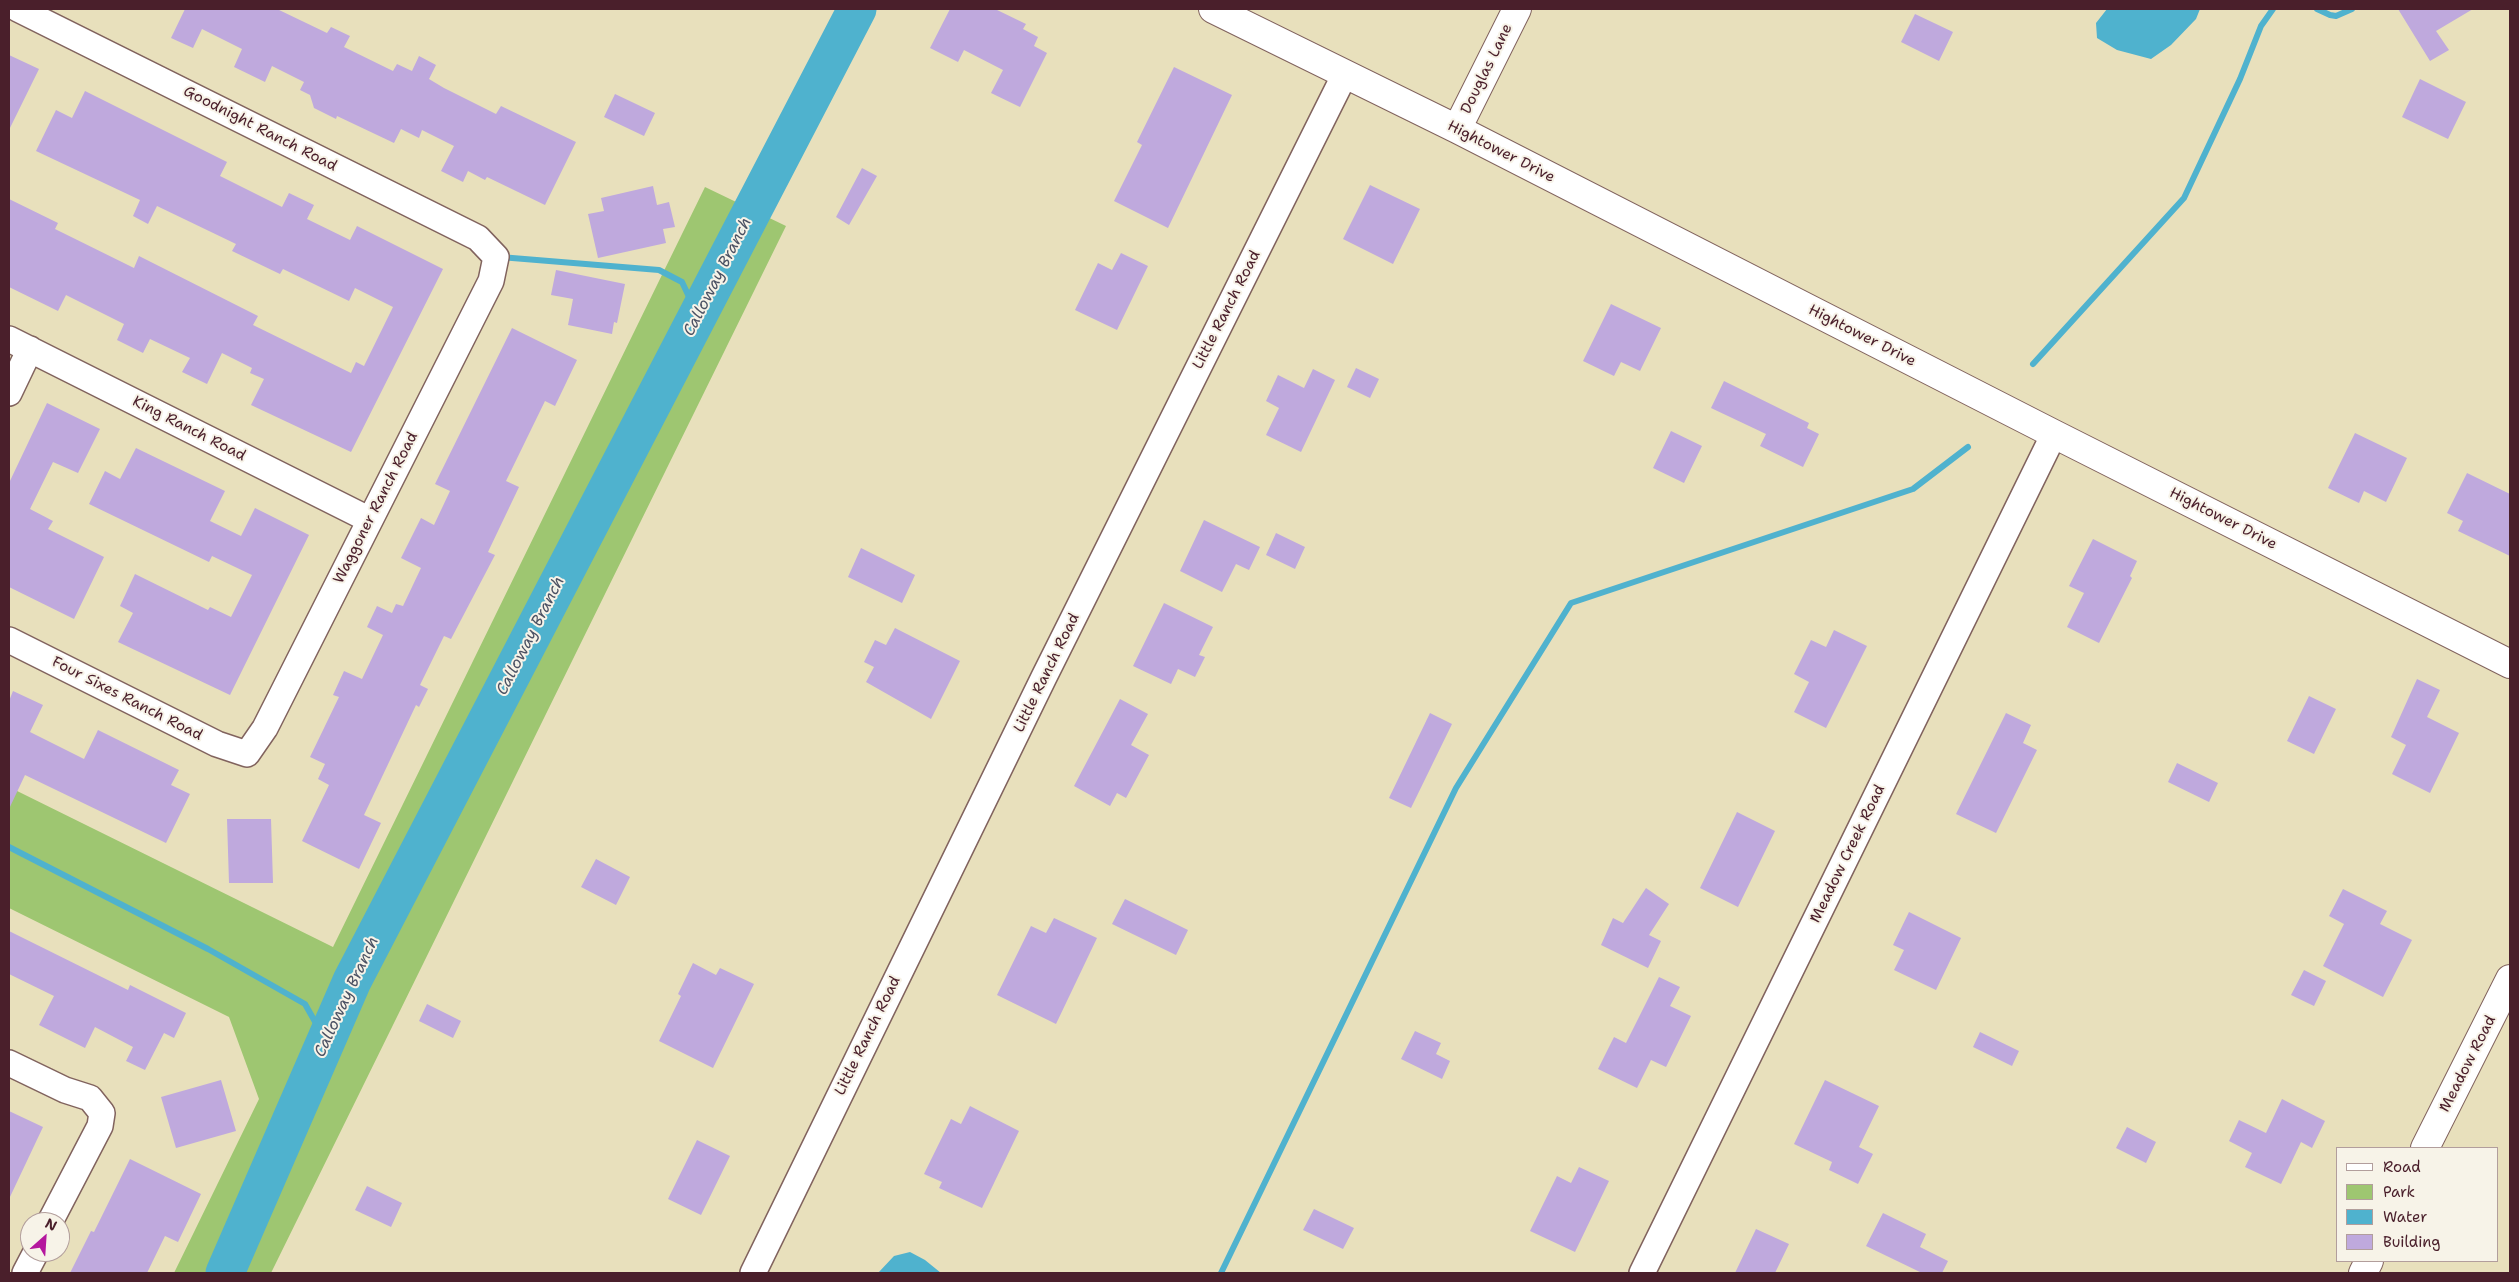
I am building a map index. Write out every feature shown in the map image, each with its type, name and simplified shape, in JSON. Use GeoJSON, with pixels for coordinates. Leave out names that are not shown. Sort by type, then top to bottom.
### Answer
{"type":"FeatureCollection","features":[{"type":"Feature","properties":{"kind":"street","name":"Goodnight Ranch Road"},"geometry":{"type":"LineString","coordinates":[[18,9],[478,238],[496,257]]}},
{"type":"Feature","properties":{"kind":"street","name":"Hightower Drive"},"geometry":{"type":"LineString","coordinates":[[1214,9],[1457,129],[2014,414],[2510,664]]}},
{"type":"Feature","properties":{"kind":"street","name":"Douglas Lane"},"geometry":{"type":"LineString","coordinates":[[1457,129],[1517,9]]}},
{"type":"Feature","properties":{"kind":"street","name":"Little Ranch Road"},"geometry":{"type":"LineString","coordinates":[[753,1273],[1044,677],[1345,74]]}},
{"type":"Feature","properties":{"kind":"street","name":"Waggoner Ranch Road"},"geometry":{"type":"LineString","coordinates":[[247,754],[265,728],[490,281],[496,257]]}},
{"type":"Feature","properties":{"kind":"street","name":"King Ranch Road"},"geometry":{"type":"LineString","coordinates":[[19,344],[370,520]]}},
{"type":"Feature","properties":{"kind":"street"},"geometry":{"type":"LineString","coordinates":[[9,393],[19,344]]}},
{"type":"Feature","properties":{"kind":"street","name":"Meadow Creek Road"},"geometry":{"type":"LineString","coordinates":[[1642,1273],[2054,434]]}},
{"type":"Feature","properties":{"kind":"street","name":"Four Sixes Ranch Road"},"geometry":{"type":"LineString","coordinates":[[9,640],[217,744],[247,754]]}},
{"type":"Feature","properties":{"kind":"street","name":"Meadow Road"},"geometry":{"type":"LineString","coordinates":[[2426,1147],[2510,979]]}},
{"type":"Feature","properties":{"kind":"street"},"geometry":{"type":"LineString","coordinates":[[9,1063],[65,1090],[90,1098],[102,1113],[100,1126],[55,1212]]}},
{"type":"Feature","properties":{"kind":"green space"},"geometry":{"type":"Polygon","coordinates":[[[705,187],[786,226],[271,1273],[174,1273],[259,1099],[229,1017],[9,908],[9,787],[333,947],[705,187]]]}},
{"type":"Feature","properties":{"kind":"water"},"geometry":{"type":"Polygon","coordinates":[[[2107,9],[2200,9],[2196,19],[2171,45],[2151,59],[2117,50],[2097,38],[2096,23],[2107,9]]]}},
{"type":"Feature","properties":{"kind":"water"},"geometry":{"type":"Polygon","coordinates":[[[910,1252],[925,1260],[941,1273],[878,1273],[894,1256],[910,1252]]]}},
{"type":"Feature","properties":{"kind":"building"},"geometry":{"type":"Polygon","coordinates":[[[185,9],[277,9],[327,33],[331,27],[350,36],[344,47],[393,71],[397,64],[412,71],[419,56],[436,65],[429,79],[444,88],[496,114],[501,106],[576,142],[545,205],[487,177],[485,180],[468,171],[463,182],[441,171],[454,146],[422,130],[419,138],[401,129],[394,143],[337,116],[336,119],[314,108],[310,95],[300,90],[304,82],[272,66],[265,82],[234,67],[242,49],[202,29],[193,48],[171,38],[185,9]]]}},
{"type":"Feature","properties":{"kind":"building"},"geometry":{"type":"Polygon","coordinates":[[[950,9],[995,9],[1026,24],[1023,29],[1038,37],[1034,46],[1047,53],[1020,107],[991,93],[1003,70],[964,50],[958,62],[930,48],[950,9]]]}},
{"type":"Feature","properties":{"kind":"building"},"geometry":{"type":"Polygon","coordinates":[[[2398,9],[2473,9],[2436,31],[2449,50],[2430,61],[2398,9]]]}},
{"type":"Feature","properties":{"kind":"building"},"geometry":{"type":"Polygon","coordinates":[[[1915,14],[1953,32],[1939,61],[1901,42],[1915,14]]]}},
{"type":"Feature","properties":{"kind":"building"},"geometry":{"type":"Polygon","coordinates":[[[9,55],[39,69],[9,130],[9,55]]]}},
{"type":"Feature","properties":{"kind":"building"},"geometry":{"type":"Polygon","coordinates":[[[1174,67],[1232,95],[1168,228],[1114,201],[1142,145],[1137,142],[1174,67]]]}},
{"type":"Feature","properties":{"kind":"building"},"geometry":{"type":"Polygon","coordinates":[[[2420,79],[2466,102],[2448,139],[2402,117],[2420,79]]]}},
{"type":"Feature","properties":{"kind":"building"},"geometry":{"type":"Polygon","coordinates":[[[85,91],[227,162],[220,176],[282,207],[289,193],[314,205],[307,219],[350,240],[357,226],[443,269],[351,452],[251,405],[264,379],[250,373],[252,368],[222,353],[207,384],[182,372],[190,358],[150,339],[143,353],[117,340],[124,324],[66,295],[58,311],[9,287],[9,199],[58,223],[55,229],[134,268],[139,256],[258,316],[253,325],[351,373],[356,362],[364,366],[393,307],[355,288],[349,301],[283,269],[280,274],[232,251],[236,244],[157,206],[148,224],[133,216],[140,200],[36,151],[56,110],[72,118],[85,91]]]}},
{"type":"Feature","properties":{"kind":"building"},"geometry":{"type":"Polygon","coordinates":[[[615,94],[655,113],[644,136],[604,117],[615,94]]]}},
{"type":"Feature","properties":{"kind":"building"},"geometry":{"type":"Polygon","coordinates":[[[862,168],[877,176],[849,225],[836,217],[862,168]]]}},
{"type":"Feature","properties":{"kind":"building"},"geometry":{"type":"Polygon","coordinates":[[[1370,185],[1420,209],[1393,264],[1343,239],[1370,185]]]}},
{"type":"Feature","properties":{"kind":"building"},"geometry":{"type":"Polygon","coordinates":[[[653,186],[657,205],[669,202],[675,227],[663,229],[666,243],[598,258],[588,214],[604,211],[601,198],[653,186]]]}},
{"type":"Feature","properties":{"kind":"building"},"geometry":{"type":"Polygon","coordinates":[[[1121,253],[1148,266],[1117,330],[1075,310],[1098,263],[1112,270],[1121,253]]]}},
{"type":"Feature","properties":{"kind":"building"},"geometry":{"type":"Polygon","coordinates":[[[556,270],[625,284],[617,323],[614,322],[612,334],[568,325],[573,299],[551,295],[556,270]]]}},
{"type":"Feature","properties":{"kind":"building"},"geometry":{"type":"Polygon","coordinates":[[[1611,304],[1661,328],[1640,371],[1621,362],[1614,376],[1583,361],[1611,304]]]}},
{"type":"Feature","properties":{"kind":"building"},"geometry":{"type":"Polygon","coordinates":[[[512,328],[577,360],[555,406],[545,401],[506,481],[519,487],[488,552],[495,555],[451,639],[444,636],[420,685],[428,689],[419,707],[416,705],[364,815],[381,823],[359,869],[302,841],[329,785],[318,779],[325,764],[310,757],[339,697],[333,695],[344,671],[362,679],[383,635],[367,627],[377,606],[392,613],[396,604],[403,606],[421,568],[401,558],[421,518],[434,525],[450,491],[435,484],[512,328]]]}},
{"type":"Feature","properties":{"kind":"building"},"geometry":{"type":"Polygon","coordinates":[[[1356,368],[1379,379],[1370,398],[1347,387],[1356,368]]]}},
{"type":"Feature","properties":{"kind":"building"},"geometry":{"type":"Polygon","coordinates":[[[1313,369],[1335,380],[1301,452],[1266,435],[1279,408],[1266,401],[1278,375],[1304,388],[1313,369]]]}},
{"type":"Feature","properties":{"kind":"building"},"geometry":{"type":"Polygon","coordinates":[[[1724,381],[1809,423],[1807,428],[1819,434],[1803,467],[1760,446],[1766,434],[1711,408],[1724,381]]]}},
{"type":"Feature","properties":{"kind":"building"},"geometry":{"type":"Polygon","coordinates":[[[47,403],[100,429],[78,473],[53,462],[30,509],[53,521],[48,529],[104,557],[74,619],[9,587],[9,483],[47,403]]]}},
{"type":"Feature","properties":{"kind":"building"},"geometry":{"type":"Polygon","coordinates":[[[1671,431],[1702,446],[1684,483],[1653,468],[1671,431]]]}},
{"type":"Feature","properties":{"kind":"building"},"geometry":{"type":"Polygon","coordinates":[[[2355,433],[2407,458],[2386,502],[2364,491],[2359,503],[2328,488],[2355,433]]]}},
{"type":"Feature","properties":{"kind":"building"},"geometry":{"type":"Polygon","coordinates":[[[136,448],[225,491],[210,521],[241,536],[255,508],[309,535],[230,695],[118,642],[133,613],[120,606],[135,574],[208,610],[210,607],[231,617],[252,575],[212,556],[209,562],[89,504],[105,471],[120,479],[136,448]]]}},
{"type":"Feature","properties":{"kind":"building"},"geometry":{"type":"Polygon","coordinates":[[[2467,473],[2510,494],[2510,556],[2458,531],[2463,521],[2447,513],[2467,473]]]}},
{"type":"Feature","properties":{"kind":"building"},"geometry":{"type":"Polygon","coordinates":[[[1204,520],[1260,547],[1249,570],[1236,564],[1222,592],[1180,571],[1204,520]]]}},
{"type":"Feature","properties":{"kind":"building"},"geometry":{"type":"Polygon","coordinates":[[[1276,533],[1305,547],[1295,569],[1266,555],[1276,533]]]}},
{"type":"Feature","properties":{"kind":"building"},"geometry":{"type":"Polygon","coordinates":[[[2093,539],[2137,561],[2130,576],[2132,578],[2099,643],[2067,627],[2084,593],[2069,586],[2093,539]]]}},
{"type":"Feature","properties":{"kind":"building"},"geometry":{"type":"Polygon","coordinates":[[[861,548],[915,575],[902,603],[848,577],[861,548]]]}},
{"type":"Feature","properties":{"kind":"building"},"geometry":{"type":"Polygon","coordinates":[[[1164,603],[1213,627],[1199,655],[1205,657],[1195,677],[1178,669],[1171,684],[1133,666],[1164,603]]]}},
{"type":"Feature","properties":{"kind":"building"},"geometry":{"type":"Polygon","coordinates":[[[895,628],[960,661],[931,719],[866,682],[874,667],[864,662],[875,640],[886,645],[895,628]]]}},
{"type":"Feature","properties":{"kind":"building"},"geometry":{"type":"Polygon","coordinates":[[[1834,630],[1867,646],[1826,728],[1794,712],[1809,682],[1794,674],[1811,640],[1826,647],[1834,630]]]}},
{"type":"Feature","properties":{"kind":"building"},"geometry":{"type":"Polygon","coordinates":[[[2417,679],[2440,690],[2427,717],[2459,733],[2430,793],[2392,774],[2406,745],[2391,737],[2417,679]]]}},
{"type":"Feature","properties":{"kind":"building"},"geometry":{"type":"Polygon","coordinates":[[[13,691],[43,705],[30,732],[84,759],[98,730],[179,770],[171,785],[190,794],[166,843],[25,775],[9,809],[9,701],[13,691]]]}},
{"type":"Feature","properties":{"kind":"building"},"geometry":{"type":"Polygon","coordinates":[[[2309,696],[2336,709],[2314,754],[2287,741],[2309,696]]]}},
{"type":"Feature","properties":{"kind":"building"},"geometry":{"type":"Polygon","coordinates":[[[1120,699],[1148,714],[1131,745],[1149,755],[1126,798],[1117,793],[1110,806],[1074,786],[1120,699]]]}},
{"type":"Feature","properties":{"kind":"building"},"geometry":{"type":"Polygon","coordinates":[[[1430,713],[1452,724],[1411,808],[1389,798],[1430,713]]]}},
{"type":"Feature","properties":{"kind":"building"},"geometry":{"type":"Polygon","coordinates":[[[2006,713],[2031,725],[2023,743],[2037,750],[1996,833],[1956,814],[2006,713]]]}},
{"type":"Feature","properties":{"kind":"building"},"geometry":{"type":"Polygon","coordinates":[[[2177,763],[2218,783],[2209,802],[2168,782],[2177,763]]]}},
{"type":"Feature","properties":{"kind":"building"},"geometry":{"type":"Polygon","coordinates":[[[1737,812],[1775,831],[1738,907],[1700,888],[1737,812]]]}},
{"type":"Feature","properties":{"kind":"building"},"geometry":{"type":"Polygon","coordinates":[[[227,819],[271,819],[273,883],[229,883],[227,819]]]}},
{"type":"Feature","properties":{"kind":"building"},"geometry":{"type":"Polygon","coordinates":[[[596,859],[630,877],[616,905],[581,887],[596,859]]]}},
{"type":"Feature","properties":{"kind":"building"},"geometry":{"type":"Polygon","coordinates":[[[1646,888],[1669,904],[1649,935],[1661,941],[1648,968],[1601,945],[1613,918],[1623,923],[1646,888]]]}},
{"type":"Feature","properties":{"kind":"building"},"geometry":{"type":"Polygon","coordinates":[[[2343,889],[2387,911],[2380,924],[2412,940],[2383,997],[2323,966],[2344,924],[2329,916],[2343,889]]]}},
{"type":"Feature","properties":{"kind":"building"},"geometry":{"type":"Polygon","coordinates":[[[1125,899],[1188,930],[1176,955],[1112,924],[1125,899]]]}},
{"type":"Feature","properties":{"kind":"building"},"geometry":{"type":"Polygon","coordinates":[[[1909,912],[1961,938],[1936,990],[1894,970],[1904,950],[1893,945],[1909,912]]]}},
{"type":"Feature","properties":{"kind":"building"},"geometry":{"type":"Polygon","coordinates":[[[1054,918],[1097,938],[1056,1024],[997,995],[1031,926],[1046,933],[1054,918]]]}},
{"type":"Feature","properties":{"kind":"building"},"geometry":{"type":"Polygon","coordinates":[[[9,931],[128,990],[130,985],[186,1013],[174,1038],[164,1033],[145,1070],[126,1061],[133,1047],[95,1027],[85,1048],[39,1025],[54,996],[9,974],[9,931]]]}},
{"type":"Feature","properties":{"kind":"building"},"geometry":{"type":"Polygon","coordinates":[[[693,963],[716,975],[720,968],[754,984],[713,1068],[659,1041],[681,996],[678,994],[693,963]]]}},
{"type":"Feature","properties":{"kind":"building"},"geometry":{"type":"Polygon","coordinates":[[[2304,970],[2326,981],[2314,1006],[2291,995],[2304,970]]]}},
{"type":"Feature","properties":{"kind":"building"},"geometry":{"type":"Polygon","coordinates":[[[1659,977],[1680,987],[1670,1006],[1691,1016],[1666,1067],[1651,1060],[1637,1088],[1598,1069],[1614,1037],[1626,1043],[1659,977]]]}},
{"type":"Feature","properties":{"kind":"building"},"geometry":{"type":"Polygon","coordinates":[[[427,1004],[461,1021],[453,1038],[419,1021],[427,1004]]]}},
{"type":"Feature","properties":{"kind":"building"},"geometry":{"type":"Polygon","coordinates":[[[1415,1031],[1441,1043],[1436,1054],[1450,1061],[1442,1079],[1401,1059],[1415,1031]]]}},
{"type":"Feature","properties":{"kind":"building"},"geometry":{"type":"Polygon","coordinates":[[[1980,1032],[2019,1051],[2012,1066],[1973,1047],[1980,1032]]]}},
{"type":"Feature","properties":{"kind":"building"},"geometry":{"type":"Polygon","coordinates":[[[221,1080],[236,1131],[176,1148],[161,1097],[221,1080]]]}},
{"type":"Feature","properties":{"kind":"building"},"geometry":{"type":"Polygon","coordinates":[[[1825,1080],[1879,1106],[1859,1147],[1873,1154],[1858,1184],[1829,1170],[1832,1162],[1794,1144],[1825,1080]]]}},
{"type":"Feature","properties":{"kind":"building"},"geometry":{"type":"Polygon","coordinates":[[[2282,1099],[2325,1121],[2312,1148],[2301,1142],[2281,1184],[2245,1167],[2252,1153],[2229,1141],[2239,1120],[2266,1133],[2282,1099]]]}},
{"type":"Feature","properties":{"kind":"building"},"geometry":{"type":"Polygon","coordinates":[[[970,1106],[1019,1131],[982,1208],[939,1188],[942,1182],[924,1174],[951,1119],[961,1124],[970,1106]]]}},
{"type":"Feature","properties":{"kind":"building"},"geometry":{"type":"Polygon","coordinates":[[[9,1111],[43,1127],[9,1199],[9,1111]]]}},
{"type":"Feature","properties":{"kind":"building"},"geometry":{"type":"Polygon","coordinates":[[[2127,1127],[2156,1142],[2146,1163],[2116,1148],[2127,1127]]]}},
{"type":"Feature","properties":{"kind":"building"},"geometry":{"type":"Polygon","coordinates":[[[697,1140],[730,1156],[701,1215],[668,1199],[697,1140]]]}},
{"type":"Feature","properties":{"kind":"building"},"geometry":{"type":"Polygon","coordinates":[[[130,1159],[201,1194],[178,1242],[165,1236],[147,1273],[70,1273],[91,1231],[94,1232],[130,1159]]]}},
{"type":"Feature","properties":{"kind":"building"},"geometry":{"type":"Polygon","coordinates":[[[1579,1167],[1609,1181],[1575,1252],[1530,1231],[1557,1176],[1571,1183],[1579,1167]]]}},
{"type":"Feature","properties":{"kind":"building"},"geometry":{"type":"Polygon","coordinates":[[[367,1186],[402,1203],[391,1227],[355,1210],[367,1186]]]}},
{"type":"Feature","properties":{"kind":"building"},"geometry":{"type":"Polygon","coordinates":[[[1314,1209],[1354,1228],[1343,1249],[1303,1230],[1314,1209]]]}},
{"type":"Feature","properties":{"kind":"building"},"geometry":{"type":"Polygon","coordinates":[[[1883,1213],[1926,1234],[1920,1247],[1948,1261],[1942,1273],[1922,1273],[1866,1246],[1883,1213]]]}},
{"type":"Feature","properties":{"kind":"building"},"geometry":{"type":"Polygon","coordinates":[[[1756,1229],[1789,1244],[1775,1273],[1735,1273],[1756,1229]]]}},
{"type":"Feature","properties":{"kind":"waterway","name":"Calloway Branch"},"geometry":{"type":"LineString","coordinates":[[225,1273],[352,981],[857,9]]}},
{"type":"Feature","properties":{"kind":"waterway"},"geometry":{"type":"LineString","coordinates":[[2033,364],[2184,198],[2240,79],[2261,26],[2273,9]]}},
{"type":"Feature","properties":{"kind":"waterway"},"geometry":{"type":"LineString","coordinates":[[2317,9],[2336,16],[2352,9]]}},
{"type":"Feature","properties":{"kind":"waterway"},"geometry":{"type":"LineString","coordinates":[[500,257],[659,270],[682,282],[691,301],[670,370]]}},
{"type":"Feature","properties":{"kind":"waterway"},"geometry":{"type":"LineString","coordinates":[[1221,1273],[1456,788],[1571,603],[1913,489],[1968,447]]}},
{"type":"Feature","properties":{"kind":"waterway"},"geometry":{"type":"LineString","coordinates":[[9,847],[208,949],[305,1004],[326,1041]]}}]}
